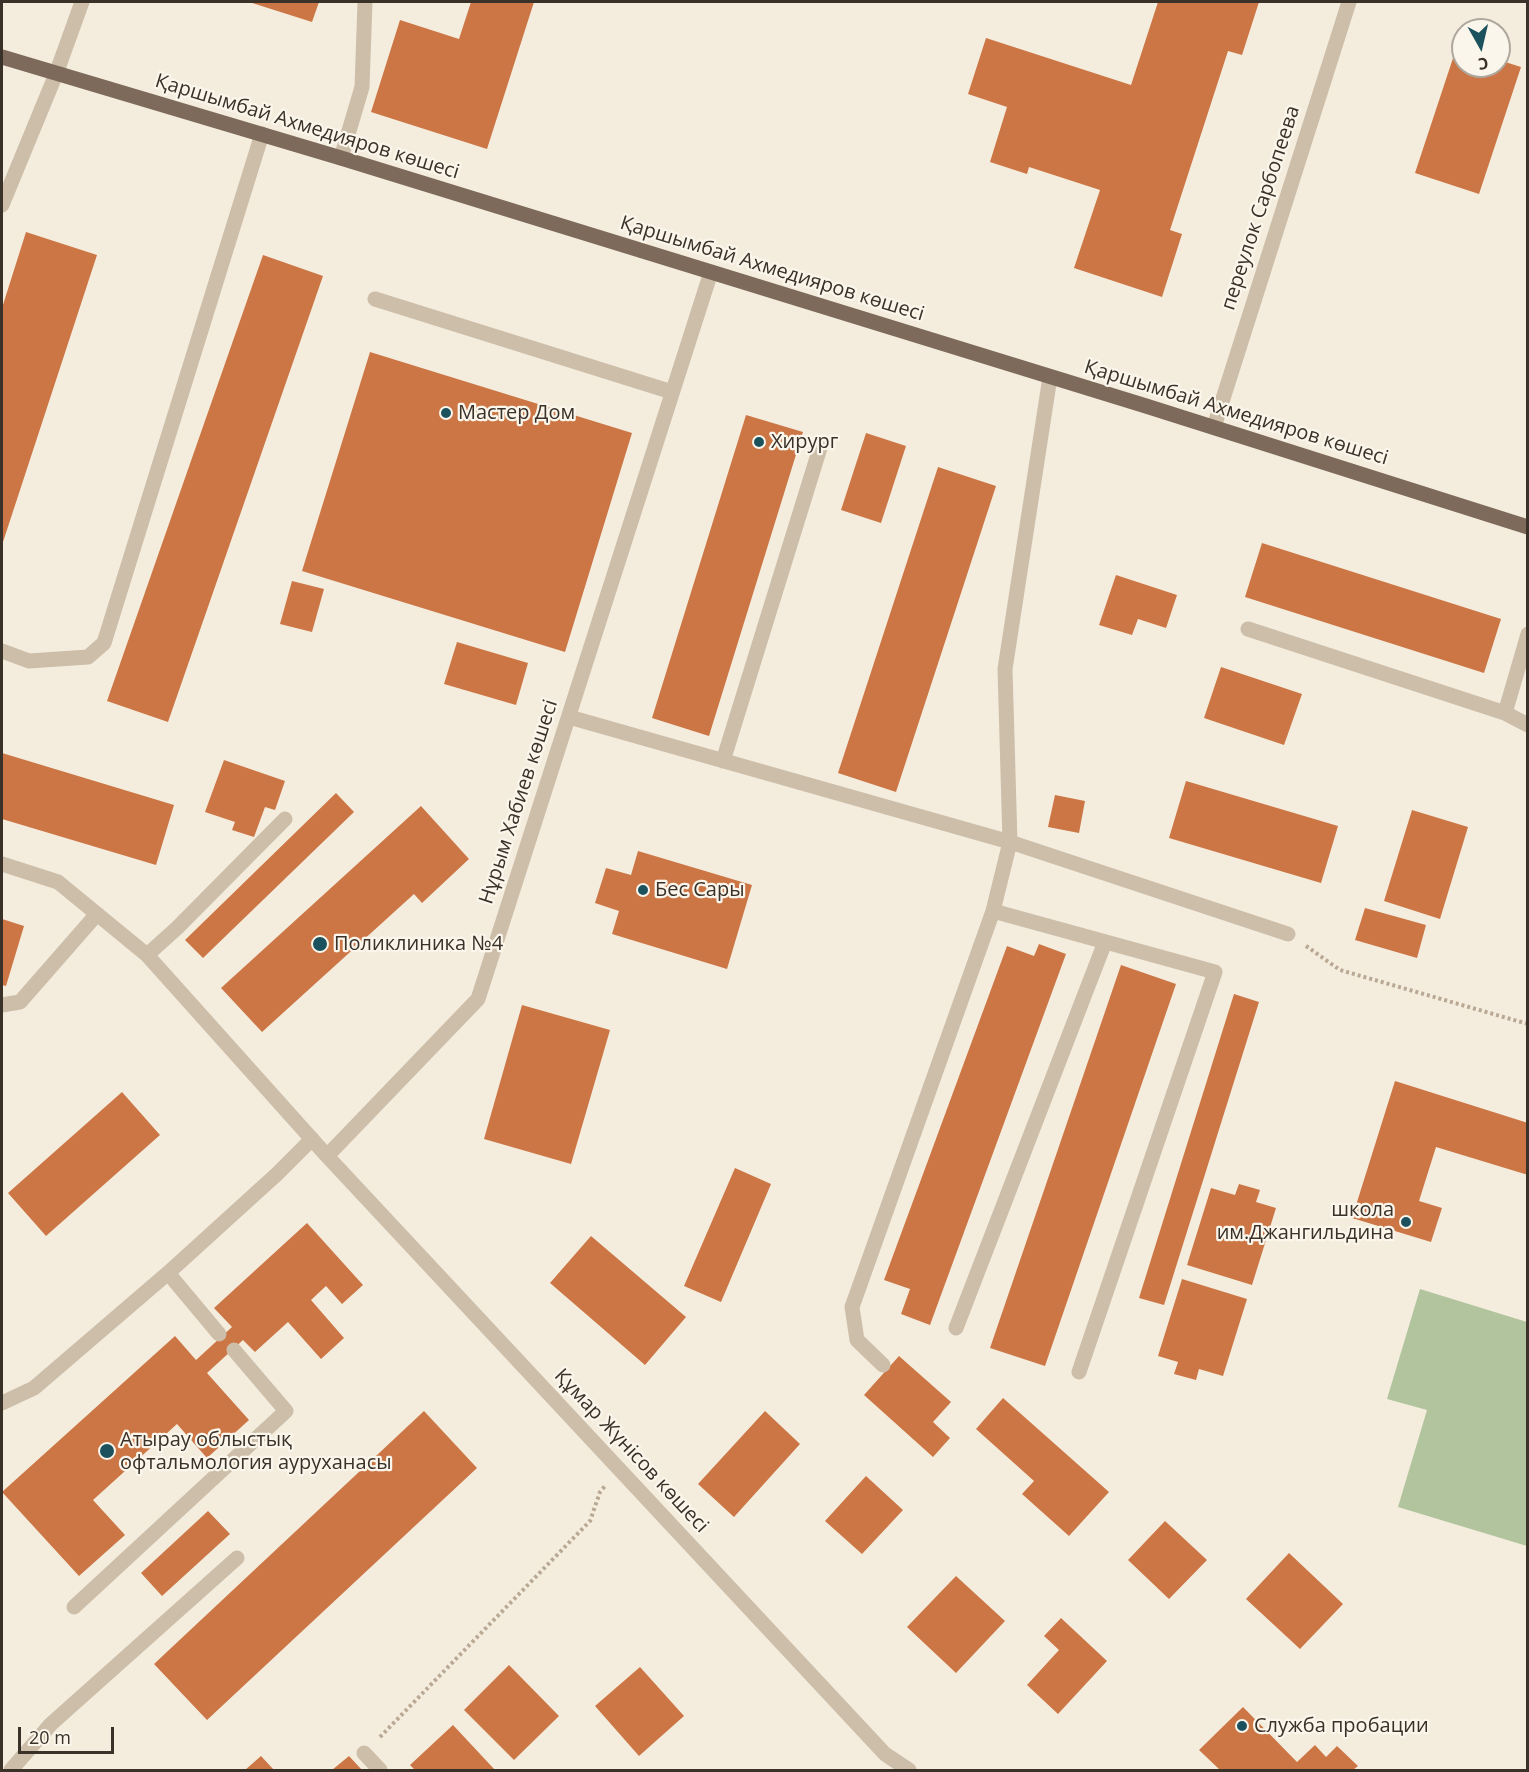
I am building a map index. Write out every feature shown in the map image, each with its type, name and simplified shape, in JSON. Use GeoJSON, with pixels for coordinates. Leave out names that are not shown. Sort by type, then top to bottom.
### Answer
{"type":"FeatureCollection","features":[{"type":"Feature","properties":{"kind":"main road","name":"Қаршымбай Ахмедияров көшесі"},"geometry":{"type":"LineString","coordinates":[[2,57],[341,158],[1214,427],[1527,527]]}},
{"type":"Feature","properties":{"kind":"street"},"geometry":{"type":"LineString","coordinates":[[2,200],[56,74],[82,2]]}},
{"type":"Feature","properties":{"kind":"street"},"geometry":{"type":"LineString","coordinates":[[341,158],[362,87],[365,2]]}},
{"type":"Feature","properties":{"kind":"street","name":"переулок Сарбопеева"},"geometry":{"type":"LineString","coordinates":[[1214,427],[1349,2]]}},
{"type":"Feature","properties":{"kind":"street"},"geometry":{"type":"LineString","coordinates":[[2,651],[30,661],[88,657],[104,643],[262,134]]}},
{"type":"Feature","properties":{"kind":"street","name":"Нұрым Хабиев көшесі"},"geometry":{"type":"LineString","coordinates":[[327,1156],[478,999],[711,272]]}},
{"type":"Feature","properties":{"kind":"street"},"geometry":{"type":"LineString","coordinates":[[375,300],[672,392]]}},
{"type":"Feature","properties":{"kind":"street"},"geometry":{"type":"LineString","coordinates":[[883,1365],[857,1340],[852,1307],[993,911],[1010,843],[1005,669],[1050,377]]}},
{"type":"Feature","properties":{"kind":"street"},"geometry":{"type":"LineString","coordinates":[[723,761],[820,448]]}},
{"type":"Feature","properties":{"kind":"street"},"geometry":{"type":"LineString","coordinates":[[1248,629],[1505,713],[1527,725]]}},
{"type":"Feature","properties":{"kind":"street"},"geometry":{"type":"LineString","coordinates":[[1505,713],[1527,634]]}},
{"type":"Feature","properties":{"kind":"street"},"geometry":{"type":"LineString","coordinates":[[568,717],[1010,843],[1288,934]]}},
{"type":"Feature","properties":{"kind":"street"},"geometry":{"type":"LineString","coordinates":[[147,955],[177,928],[285,819]]}},
{"type":"Feature","properties":{"kind":"street"},"geometry":{"type":"LineString","coordinates":[[2,864],[58,882],[147,955],[327,1156]]}},
{"type":"Feature","properties":{"kind":"street"},"geometry":{"type":"LineString","coordinates":[[993,911],[1215,972],[1079,1372]]}},
{"type":"Feature","properties":{"kind":"street"},"geometry":{"type":"LineString","coordinates":[[2,1005],[20,1002],[97,914]]}},
{"type":"Feature","properties":{"kind":"street"},"geometry":{"type":"LineString","coordinates":[[956,1328],[1105,942]]}},
{"type":"Feature","properties":{"kind":"street"},"geometry":{"type":"LineString","coordinates":[[2,1403],[34,1388],[168,1274],[312,1139]]}},
{"type":"Feature","properties":{"kind":"street","name":"Құмар Жүнісов көшесі"},"geometry":{"type":"LineString","coordinates":[[327,1156],[885,1754],[909,1770]]}},
{"type":"Feature","properties":{"kind":"street"},"geometry":{"type":"LineString","coordinates":[[168,1274],[219,1334]]}},
{"type":"Feature","properties":{"kind":"street"},"geometry":{"type":"LineString","coordinates":[[74,1607],[286,1411],[234,1350]]}},
{"type":"Feature","properties":{"kind":"street"},"geometry":{"type":"LineString","coordinates":[[12,1770],[51,1724],[237,1558]]}},
{"type":"Feature","properties":{"kind":"street"},"geometry":{"type":"LineString","coordinates":[[364,1753],[380,1770]]}},
{"type":"Feature","properties":{"kind":"path"},"geometry":{"type":"LineString","coordinates":[[1288,934],[1340,970],[1527,1024]]}},
{"type":"Feature","properties":{"kind":"path"},"geometry":{"type":"LineString","coordinates":[[364,1753],[590,1521],[600,1492],[619,1469]]}},
{"type":"Feature","properties":{"kind":"green space"},"geometry":{"type":"Polygon","coordinates":[[[1420,1289],[1527,1322],[1527,1546],[1398,1507],[1427,1410],[1387,1399],[1420,1289]]]}},
{"type":"Feature","properties":{"kind":"building"},"geometry":{"type":"Polygon","coordinates":[[[249,2],[319,2],[312,22],[249,2]]]}},
{"type":"Feature","properties":{"kind":"building"},"geometry":{"type":"Polygon","coordinates":[[[471,2],[534,2],[487,149],[371,112],[400,20],[459,39],[471,2]]]}},
{"type":"Feature","properties":{"kind":"building"},"geometry":{"type":"Polygon","coordinates":[[[1158,2],[1259,2],[1242,55],[1228,51],[1170,230],[1182,234],[1162,297],[1074,268],[1100,190],[1029,167],[1027,174],[990,162],[1007,107],[968,94],[986,38],[1131,85],[1158,2]]]}},
{"type":"Feature","properties":{"kind":"building"},"geometry":{"type":"Polygon","coordinates":[[[1451,64],[1451,78],[1511,78],[1511,64],[1521,67],[1479,194],[1415,173],[1451,64]]]}},
{"type":"Feature","properties":{"kind":"building"},"geometry":{"type":"Polygon","coordinates":[[[26,232],[97,255],[2,545],[2,308],[26,232]]]}},
{"type":"Feature","properties":{"kind":"building"},"geometry":{"type":"Polygon","coordinates":[[[263,255],[323,276],[168,722],[107,701],[263,255]]]}},
{"type":"Feature","properties":{"kind":"building"},"geometry":{"type":"Polygon","coordinates":[[[370,352],[632,433],[565,652],[302,571],[370,352]]]}},
{"type":"Feature","properties":{"kind":"building"},"geometry":{"type":"Polygon","coordinates":[[[746,415],[803,432],[709,736],[652,718],[746,415]]]}},
{"type":"Feature","properties":{"kind":"building"},"geometry":{"type":"Polygon","coordinates":[[[866,433],[906,446],[881,523],[841,510],[866,433]]]}},
{"type":"Feature","properties":{"kind":"building"},"geometry":{"type":"Polygon","coordinates":[[[938,467],[996,486],[896,792],[838,773],[938,467]]]}},
{"type":"Feature","properties":{"kind":"building"},"geometry":{"type":"Polygon","coordinates":[[[1262,543],[1501,619],[1484,673],[1245,597],[1262,543]]]}},
{"type":"Feature","properties":{"kind":"building"},"geometry":{"type":"Polygon","coordinates":[[[1116,575],[1177,595],[1166,628],[1138,619],[1132,635],[1099,625],[1116,575]]]}},
{"type":"Feature","properties":{"kind":"building"},"geometry":{"type":"Polygon","coordinates":[[[292,581],[324,589],[312,632],[280,624],[292,581]]]}},
{"type":"Feature","properties":{"kind":"building"},"geometry":{"type":"Polygon","coordinates":[[[457,642],[528,663],[516,705],[444,684],[457,642]]]}},
{"type":"Feature","properties":{"kind":"building"},"geometry":{"type":"Polygon","coordinates":[[[1221,667],[1302,694],[1284,745],[1204,718],[1221,667]]]}},
{"type":"Feature","properties":{"kind":"building"},"geometry":{"type":"Polygon","coordinates":[[[2,753],[174,805],[156,865],[2,819],[2,753]]]}},
{"type":"Feature","properties":{"kind":"building"},"geometry":{"type":"Polygon","coordinates":[[[224,760],[285,781],[275,810],[265,807],[254,837],[232,830],[235,822],[205,812],[224,760]]]}},
{"type":"Feature","properties":{"kind":"building"},"geometry":{"type":"Polygon","coordinates":[[[1186,781],[1338,826],[1321,883],[1169,838],[1186,781]]]}},
{"type":"Feature","properties":{"kind":"building"},"geometry":{"type":"Polygon","coordinates":[[[336,793],[354,812],[203,958],[185,940],[336,793]]]}},
{"type":"Feature","properties":{"kind":"building"},"geometry":{"type":"Polygon","coordinates":[[[1055,795],[1085,801],[1079,833],[1048,827],[1055,795]]]}},
{"type":"Feature","properties":{"kind":"building"},"geometry":{"type":"Polygon","coordinates":[[[421,806],[469,859],[422,903],[414,894],[262,1032],[221,988],[421,806]]]}},
{"type":"Feature","properties":{"kind":"building"},"geometry":{"type":"Polygon","coordinates":[[[1412,810],[1468,827],[1440,919],[1384,901],[1412,810]]]}},
{"type":"Feature","properties":{"kind":"building"},"geometry":{"type":"Polygon","coordinates":[[[638,851],[752,885],[727,969],[612,934],[619,911],[595,903],[606,868],[631,875],[638,851]]]}},
{"type":"Feature","properties":{"kind":"building"},"geometry":{"type":"Polygon","coordinates":[[[1365,908],[1426,925],[1417,958],[1355,940],[1365,908]]]}},
{"type":"Feature","properties":{"kind":"building"},"geometry":{"type":"Polygon","coordinates":[[[2,919],[24,926],[6,986],[2,985],[2,919]]]}},
{"type":"Feature","properties":{"kind":"building"},"geometry":{"type":"Polygon","coordinates":[[[1039,944],[1066,954],[930,1325],[901,1314],[910,1289],[884,1280],[1007,946],[1034,956],[1039,944]]]}},
{"type":"Feature","properties":{"kind":"building"},"geometry":{"type":"Polygon","coordinates":[[[1121,965],[1176,984],[1045,1366],[990,1348],[1121,965]]]}},
{"type":"Feature","properties":{"kind":"building"},"geometry":{"type":"Polygon","coordinates":[[[1234,994],[1259,1002],[1164,1305],[1139,1298],[1234,994]]]}},
{"type":"Feature","properties":{"kind":"building"},"geometry":{"type":"Polygon","coordinates":[[[522,1005],[610,1030],[571,1164],[484,1139],[522,1005]]]}},
{"type":"Feature","properties":{"kind":"building"},"geometry":{"type":"Polygon","coordinates":[[[1395,1081],[1528,1123],[1528,1175],[1436,1147],[1419,1201],[1442,1208],[1431,1242],[1352,1218],[1395,1081]]]}},
{"type":"Feature","properties":{"kind":"building"},"geometry":{"type":"Polygon","coordinates":[[[122,1092],[160,1135],[46,1236],[8,1193],[122,1092]]]}},
{"type":"Feature","properties":{"kind":"building"},"geometry":{"type":"Polygon","coordinates":[[[735,1168],[771,1184],[721,1302],[684,1286],[735,1168]]]}},
{"type":"Feature","properties":{"kind":"building"},"geometry":{"type":"Polygon","coordinates":[[[1239,1184],[1260,1190],[1256,1202],[1276,1208],[1252,1285],[1187,1265],[1211,1188],[1235,1195],[1239,1184]]]}},
{"type":"Feature","properties":{"kind":"building"},"geometry":{"type":"Polygon","coordinates":[[[307,1223],[363,1285],[342,1304],[326,1286],[311,1300],[344,1338],[321,1359],[288,1322],[255,1352],[243,1340],[207,1373],[249,1420],[207,1458],[177,1424],[93,1500],[125,1535],[79,1576],[2,1492],[175,1336],[196,1360],[232,1327],[214,1308],[307,1223]]]}},
{"type":"Feature","properties":{"kind":"building"},"geometry":{"type":"Polygon","coordinates":[[[591,1236],[686,1317],[645,1365],[550,1283],[591,1236]]]}},
{"type":"Feature","properties":{"kind":"building"},"geometry":{"type":"Polygon","coordinates":[[[1182,1279],[1247,1299],[1223,1376],[1199,1369],[1196,1380],[1174,1374],[1178,1362],[1158,1356],[1182,1279]]]}},
{"type":"Feature","properties":{"kind":"building"},"geometry":{"type":"Polygon","coordinates":[[[899,1356],[951,1402],[933,1422],[950,1438],[933,1457],[864,1395],[899,1356]]]}},
{"type":"Feature","properties":{"kind":"building"},"geometry":{"type":"Polygon","coordinates":[[[1003,1398],[1109,1492],[1069,1536],[1022,1494],[1034,1481],[976,1429],[1003,1398]]]}},
{"type":"Feature","properties":{"kind":"building"},"geometry":{"type":"Polygon","coordinates":[[[424,1411],[477,1468],[207,1720],[154,1664],[424,1411]]]}},
{"type":"Feature","properties":{"kind":"building"},"geometry":{"type":"Polygon","coordinates":[[[765,1411],[800,1444],[734,1517],[698,1484],[765,1411]]]}},
{"type":"Feature","properties":{"kind":"building"},"geometry":{"type":"Polygon","coordinates":[[[866,1476],[903,1510],[862,1554],[825,1521],[866,1476]]]}},
{"type":"Feature","properties":{"kind":"building"},"geometry":{"type":"Polygon","coordinates":[[[208,1511],[230,1534],[162,1596],[141,1573],[208,1511]]]}},
{"type":"Feature","properties":{"kind":"building"},"geometry":{"type":"Polygon","coordinates":[[[1165,1521],[1207,1560],[1169,1599],[1128,1560],[1165,1521]]]}},
{"type":"Feature","properties":{"kind":"building"},"geometry":{"type":"Polygon","coordinates":[[[1289,1553],[1343,1604],[1300,1649],[1246,1599],[1289,1553]]]}},
{"type":"Feature","properties":{"kind":"building"},"geometry":{"type":"Polygon","coordinates":[[[956,1576],[1005,1621],[956,1673],[907,1627],[956,1576]]]}},
{"type":"Feature","properties":{"kind":"building"},"geometry":{"type":"Polygon","coordinates":[[[1061,1618],[1107,1661],[1058,1714],[1027,1685],[1059,1650],[1044,1636],[1061,1618]]]}},
{"type":"Feature","properties":{"kind":"building"},"geometry":{"type":"Polygon","coordinates":[[[509,1665],[559,1716],[514,1760],[464,1710],[509,1665]]]}},
{"type":"Feature","properties":{"kind":"building"},"geometry":{"type":"Polygon","coordinates":[[[640,1667],[684,1716],[639,1756],[595,1706],[640,1667]]]}},
{"type":"Feature","properties":{"kind":"building","name":"Служба пробации"},"geometry":{"type":"Polygon","coordinates":[[[1243,1707],[1297,1762],[1315,1745],[1326,1757],[1337,1746],[1358,1766],[1353,1770],[1220,1770],[1199,1750],[1243,1707]]]}},
{"type":"Feature","properties":{"kind":"building"},"geometry":{"type":"Polygon","coordinates":[[[453,1725],[495,1770],[415,1770],[410,1765],[453,1725]]]}},
{"type":"Feature","properties":{"kind":"building"},"geometry":{"type":"Polygon","coordinates":[[[261,1756],[274,1770],[245,1770],[261,1756]]]}},
{"type":"Feature","properties":{"kind":"building"},"geometry":{"type":"Polygon","coordinates":[[[349,1756],[362,1770],[332,1770],[349,1756]]]}},
{"type":"Feature","properties":{"kind":"place","name":"Мастер Дом"},"geometry":{"type":"Point","coordinates":[446,413]}},
{"type":"Feature","properties":{"kind":"place","name":"Хирург"},"geometry":{"type":"Point","coordinates":[759,442]}},
{"type":"Feature","properties":{"kind":"place","name":"Бес Сары"},"geometry":{"type":"Point","coordinates":[643,890]}},
{"type":"Feature","properties":{"kind":"place","name":"Поликлиника №4"},"geometry":{"type":"Point","coordinates":[320,944]}},
{"type":"Feature","properties":{"kind":"place","name":"школа им.Джангильдина"},"geometry":{"type":"Point","coordinates":[1406,1222]}},
{"type":"Feature","properties":{"kind":"place","name":"Атырау облыстық офтальмология ауруханасы"},"geometry":{"type":"Point","coordinates":[107,1451]}},
{"type":"Feature","properties":{"kind":"place","name":"Служба пробации"},"geometry":{"type":"Point","coordinates":[1242,1726]}}]}
